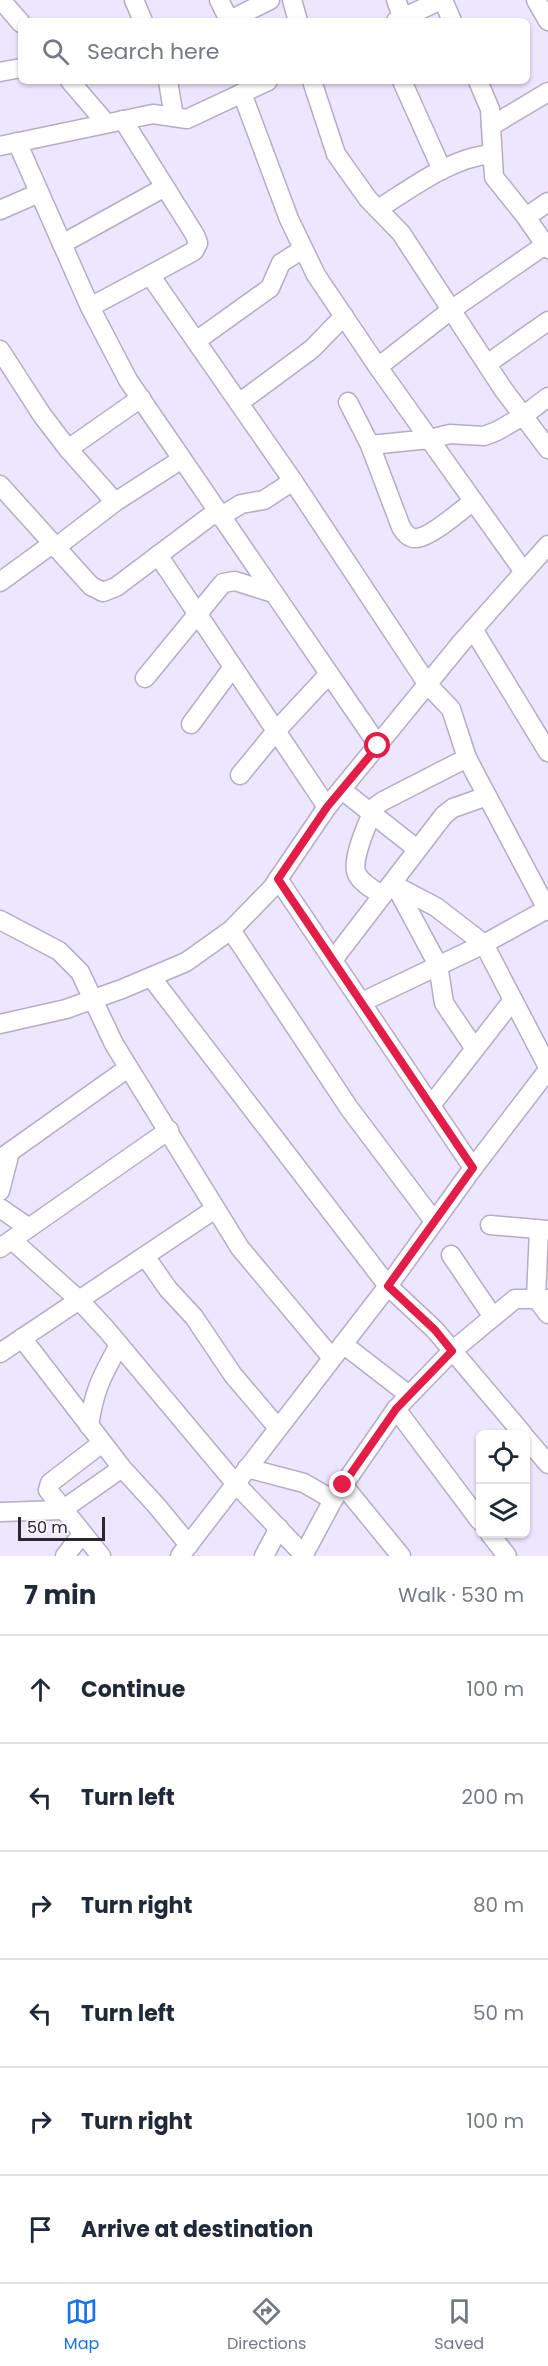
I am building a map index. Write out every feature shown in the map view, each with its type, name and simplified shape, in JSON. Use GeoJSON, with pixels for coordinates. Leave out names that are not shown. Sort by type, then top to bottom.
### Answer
{"type":"FeatureCollection","features":[{"type":"Feature","properties":{"kind":"street"},"geometry":{"type":"LineString","coordinates":[[1,0],[18,20]]}},
{"type":"Feature","properties":{"kind":"street"},"geometry":{"type":"LineString","coordinates":[[134,0],[142,18]]}},
{"type":"Feature","properties":{"kind":"street"},"geometry":{"type":"LineString","coordinates":[[219,0],[228,18]]}},
{"type":"Feature","properties":{"kind":"street"},"geometry":{"type":"LineString","coordinates":[[233,18],[270,0]]}},
{"type":"Feature","properties":{"kind":"street"},"geometry":{"type":"LineString","coordinates":[[292,0],[297,18]]}},
{"type":"Feature","properties":{"kind":"street"},"geometry":{"type":"LineString","coordinates":[[396,0],[400,18]]}},
{"type":"Feature","properties":{"kind":"street"},"geometry":{"type":"LineString","coordinates":[[402,18],[442,0],[451,18]]}},
{"type":"Feature","properties":{"kind":"street"},"geometry":{"type":"LineString","coordinates":[[536,0],[548,21]]}},
{"type":"Feature","properties":{"kind":"street"},"geometry":{"type":"LineString","coordinates":[[0,72],[18,69]]}},
{"type":"Feature","properties":{"kind":"street"},"geometry":{"type":"LineString","coordinates":[[73,84],[115,122],[165,187],[198,243],[194,251],[90,307]]}},
{"type":"Feature","properties":{"kind":"street"},"geometry":{"type":"LineString","coordinates":[[168,84],[174,117]]}},
{"type":"Feature","properties":{"kind":"street"},"geometry":{"type":"LineString","coordinates":[[262,84],[187,119],[153,114],[9,144],[39,193],[90,307],[123,370],[378,746]]}},
{"type":"Feature","properties":{"kind":"street"},"geometry":{"type":"LineString","coordinates":[[313,84],[336,154],[368,199],[401,233],[487,364],[548,449]]}},
{"type":"Feature","properties":{"kind":"street"},"geometry":{"type":"LineString","coordinates":[[403,84],[442,170]]}},
{"type":"Feature","properties":{"kind":"street"},"geometry":{"type":"LineString","coordinates":[[378,367],[451,310],[547,247],[494,177],[490,109],[479,84]]}},
{"type":"Feature","properties":{"kind":"street"},"geometry":{"type":"LineString","coordinates":[[491,126],[548,92]]}},
{"type":"Feature","properties":{"kind":"street"},"geometry":{"type":"LineString","coordinates":[[242,93],[285,210],[316,275],[378,367],[524,572]]}},
{"type":"Feature","properties":{"kind":"street"},"geometry":{"type":"LineString","coordinates":[[378,209],[442,170],[481,155],[491,154]]}},
{"type":"Feature","properties":{"kind":"street"},"geometry":{"type":"LineString","coordinates":[[62,244],[165,187]]}},
{"type":"Feature","properties":{"kind":"street"},"geometry":{"type":"LineString","coordinates":[[0,210],[39,193]]}},
{"type":"Feature","properties":{"kind":"street"},"geometry":{"type":"LineString","coordinates":[[526,217],[548,202]]}},
{"type":"Feature","properties":{"kind":"street"},"geometry":{"type":"LineString","coordinates":[[196,341],[270,288],[281,263],[303,249]]}},
{"type":"Feature","properties":{"kind":"street"},"geometry":{"type":"LineString","coordinates":[[150,276],[293,481],[428,685],[451,709],[467,758],[547,910],[484,944],[362,1002]]}},
{"type":"Feature","properties":{"kind":"street"},"geometry":{"type":"LineString","coordinates":[[239,403],[312,349],[344,316]]}},
{"type":"Feature","properties":{"kind":"street"},"geometry":{"type":"LineString","coordinates":[[487,364],[548,321]]}},
{"type":"Feature","properties":{"kind":"street"},"geometry":{"type":"LineString","coordinates":[[0,350],[42,415],[68,449],[115,502]]}},
{"type":"Feature","properties":{"kind":"street"},"geometry":{"type":"LineString","coordinates":[[370,445],[430,439],[450,434],[484,436],[523,416],[548,397]]}},
{"type":"Feature","properties":{"kind":"street"},"geometry":{"type":"LineString","coordinates":[[68,449],[141,398]]}},
{"type":"Feature","properties":{"kind":"street"},"geometry":{"type":"LineString","coordinates":[[348,402],[370,445],[401,527],[409,537],[426,535],[473,501]]}},
{"type":"Feature","properties":{"kind":"street"},"geometry":{"type":"LineString","coordinates":[[0,582],[115,502],[182,459]]}},
{"type":"Feature","properties":{"kind":"street"},"geometry":{"type":"LineString","coordinates":[[0,485],[91,586],[103,592],[116,587],[158,555],[219,514],[241,504],[264,500],[293,481]]}},
{"type":"Feature","properties":{"kind":"street"},"geometry":{"type":"LineString","coordinates":[[0,1024],[66,1010],[151,977],[186,962],[231,930],[272,888],[327,807],[473,629],[548,545]]}},
{"type":"Feature","properties":{"kind":"street"},"geometry":{"type":"LineString","coordinates":[[158,555],[327,807]]}},
{"type":"Feature","properties":{"kind":"street"},"geometry":{"type":"LineString","coordinates":[[145,678],[218,586],[228,581],[235,581],[273,593]]}},
{"type":"Feature","properties":{"kind":"street"},"geometry":{"type":"LineString","coordinates":[[473,629],[548,752]]}},
{"type":"Feature","properties":{"kind":"street"},"geometry":{"type":"LineString","coordinates":[[191,724],[234,668]]}},
{"type":"Feature","properties":{"kind":"street"},"geometry":{"type":"LineString","coordinates":[[240,775],[276,731],[329,674]]}},
{"type":"Feature","properties":{"kind":"street"},"geometry":{"type":"LineString","coordinates":[[536,732],[548,717]]}},
{"type":"Feature","properties":{"kind":"street"},"geometry":{"type":"LineString","coordinates":[[22,1338],[122,1468],[156,1505],[184,1550],[388,1286],[548,1069],[484,944],[436,907],[390,888],[364,883],[357,874],[355,865],[372,814],[383,801],[467,758]]}},
{"type":"Feature","properties":{"kind":"street"},"geometry":{"type":"LineString","coordinates":[[342,790],[417,849]]}},
{"type":"Feature","properties":{"kind":"street"},"geometry":{"type":"LineString","coordinates":[[333,960],[444,815],[453,808],[487,796]]}},
{"type":"Feature","properties":{"kind":"street"},"geometry":{"type":"LineString","coordinates":[[278,879],[432,1104],[473,1168]]}},
{"type":"Feature","properties":{"kind":"street"},"geometry":{"type":"LineString","coordinates":[[390,888],[438,965],[444,1003],[475,1049]]}},
{"type":"Feature","properties":{"kind":"street"},"geometry":{"type":"LineString","coordinates":[[0,920],[45,942],[73,962],[128,1068],[169,1130],[215,1209],[254,1265],[338,1351],[409,1395]]}},
{"type":"Feature","properties":{"kind":"street"},"geometry":{"type":"LineString","coordinates":[[231,930],[349,1108],[434,1221]]}},
{"type":"Feature","properties":{"kind":"street"},"geometry":{"type":"LineString","coordinates":[[0,937],[23,933]]}},
{"type":"Feature","properties":{"kind":"street"},"geometry":{"type":"LineString","coordinates":[[151,977],[388,1286],[435,1330],[519,1430]]}},
{"type":"Feature","properties":{"kind":"street"},"geometry":{"type":"LineString","coordinates":[[432,1104],[513,1000]]}},
{"type":"Feature","properties":{"kind":"street"},"geometry":{"type":"LineString","coordinates":[[0,1191],[5,1156],[128,1068]]}},
{"type":"Feature","properties":{"kind":"street"},"geometry":{"type":"LineString","coordinates":[[169,1130],[6,1244],[79,1300],[236,1483],[304,1555],[338,1492],[396,1409],[452,1351],[515,1299],[542,1298]]}},
{"type":"Feature","properties":{"kind":"street"},"geometry":{"type":"LineString","coordinates":[[0,1208],[29,1228]]}},
{"type":"Feature","properties":{"kind":"street"},"geometry":{"type":"LineString","coordinates":[[0,1353],[215,1209]]}},
{"type":"Feature","properties":{"kind":"street"},"geometry":{"type":"LineString","coordinates":[[490,1225],[544,1230],[542,1298],[548,1314]]}},
{"type":"Feature","properties":{"kind":"street"},"geometry":{"type":"LineString","coordinates":[[451,1255],[493,1317]]}},
{"type":"Feature","properties":{"kind":"street"},"geometry":{"type":"LineString","coordinates":[[145,1256],[168,1289],[194,1317],[233,1375],[278,1428]]}},
{"type":"Feature","properties":{"kind":"street"},"geometry":{"type":"LineString","coordinates":[[89,1426],[93,1397],[119,1345]]}},
{"type":"Feature","properties":{"kind":"street"},"geometry":{"type":"LineString","coordinates":[[396,1409],[476,1516]]}},
{"type":"Feature","properties":{"kind":"street"},"geometry":{"type":"LineString","coordinates":[[101,1556],[48,1491],[50,1483],[102,1443]]}},
{"type":"Feature","properties":{"kind":"street"},"geometry":{"type":"LineString","coordinates":[[530,1443],[548,1463]]}},
{"type":"Feature","properties":{"kind":"street"},"geometry":{"type":"LineString","coordinates":[[0,1512],[62,1510],[122,1468]]}},
{"type":"Feature","properties":{"kind":"street"},"geometry":{"type":"LineString","coordinates":[[247,1468],[338,1492],[401,1556]]}},
{"type":"Feature","properties":{"kind":"street"},"geometry":{"type":"LineString","coordinates":[[264,1556],[279,1528]]}},
{"type":"Feature","properties":{"kind":"street"},"geometry":{"type":"LineString","coordinates":[[65,1556],[82,1534]]}},
{"type":"Feature","properties":{"kind":"street"},"geometry":{"type":"LineString","coordinates":[[493,1538],[502,1554]]}},
{"type":"Feature","properties":{"kind":"route"},"geometry":{"type":"LineString","coordinates":[[343,1485],[396,1409],[452,1351],[435,1330],[388,1286],[473,1168],[432,1104],[278,879],[327,807],[378,746]]}}]}
